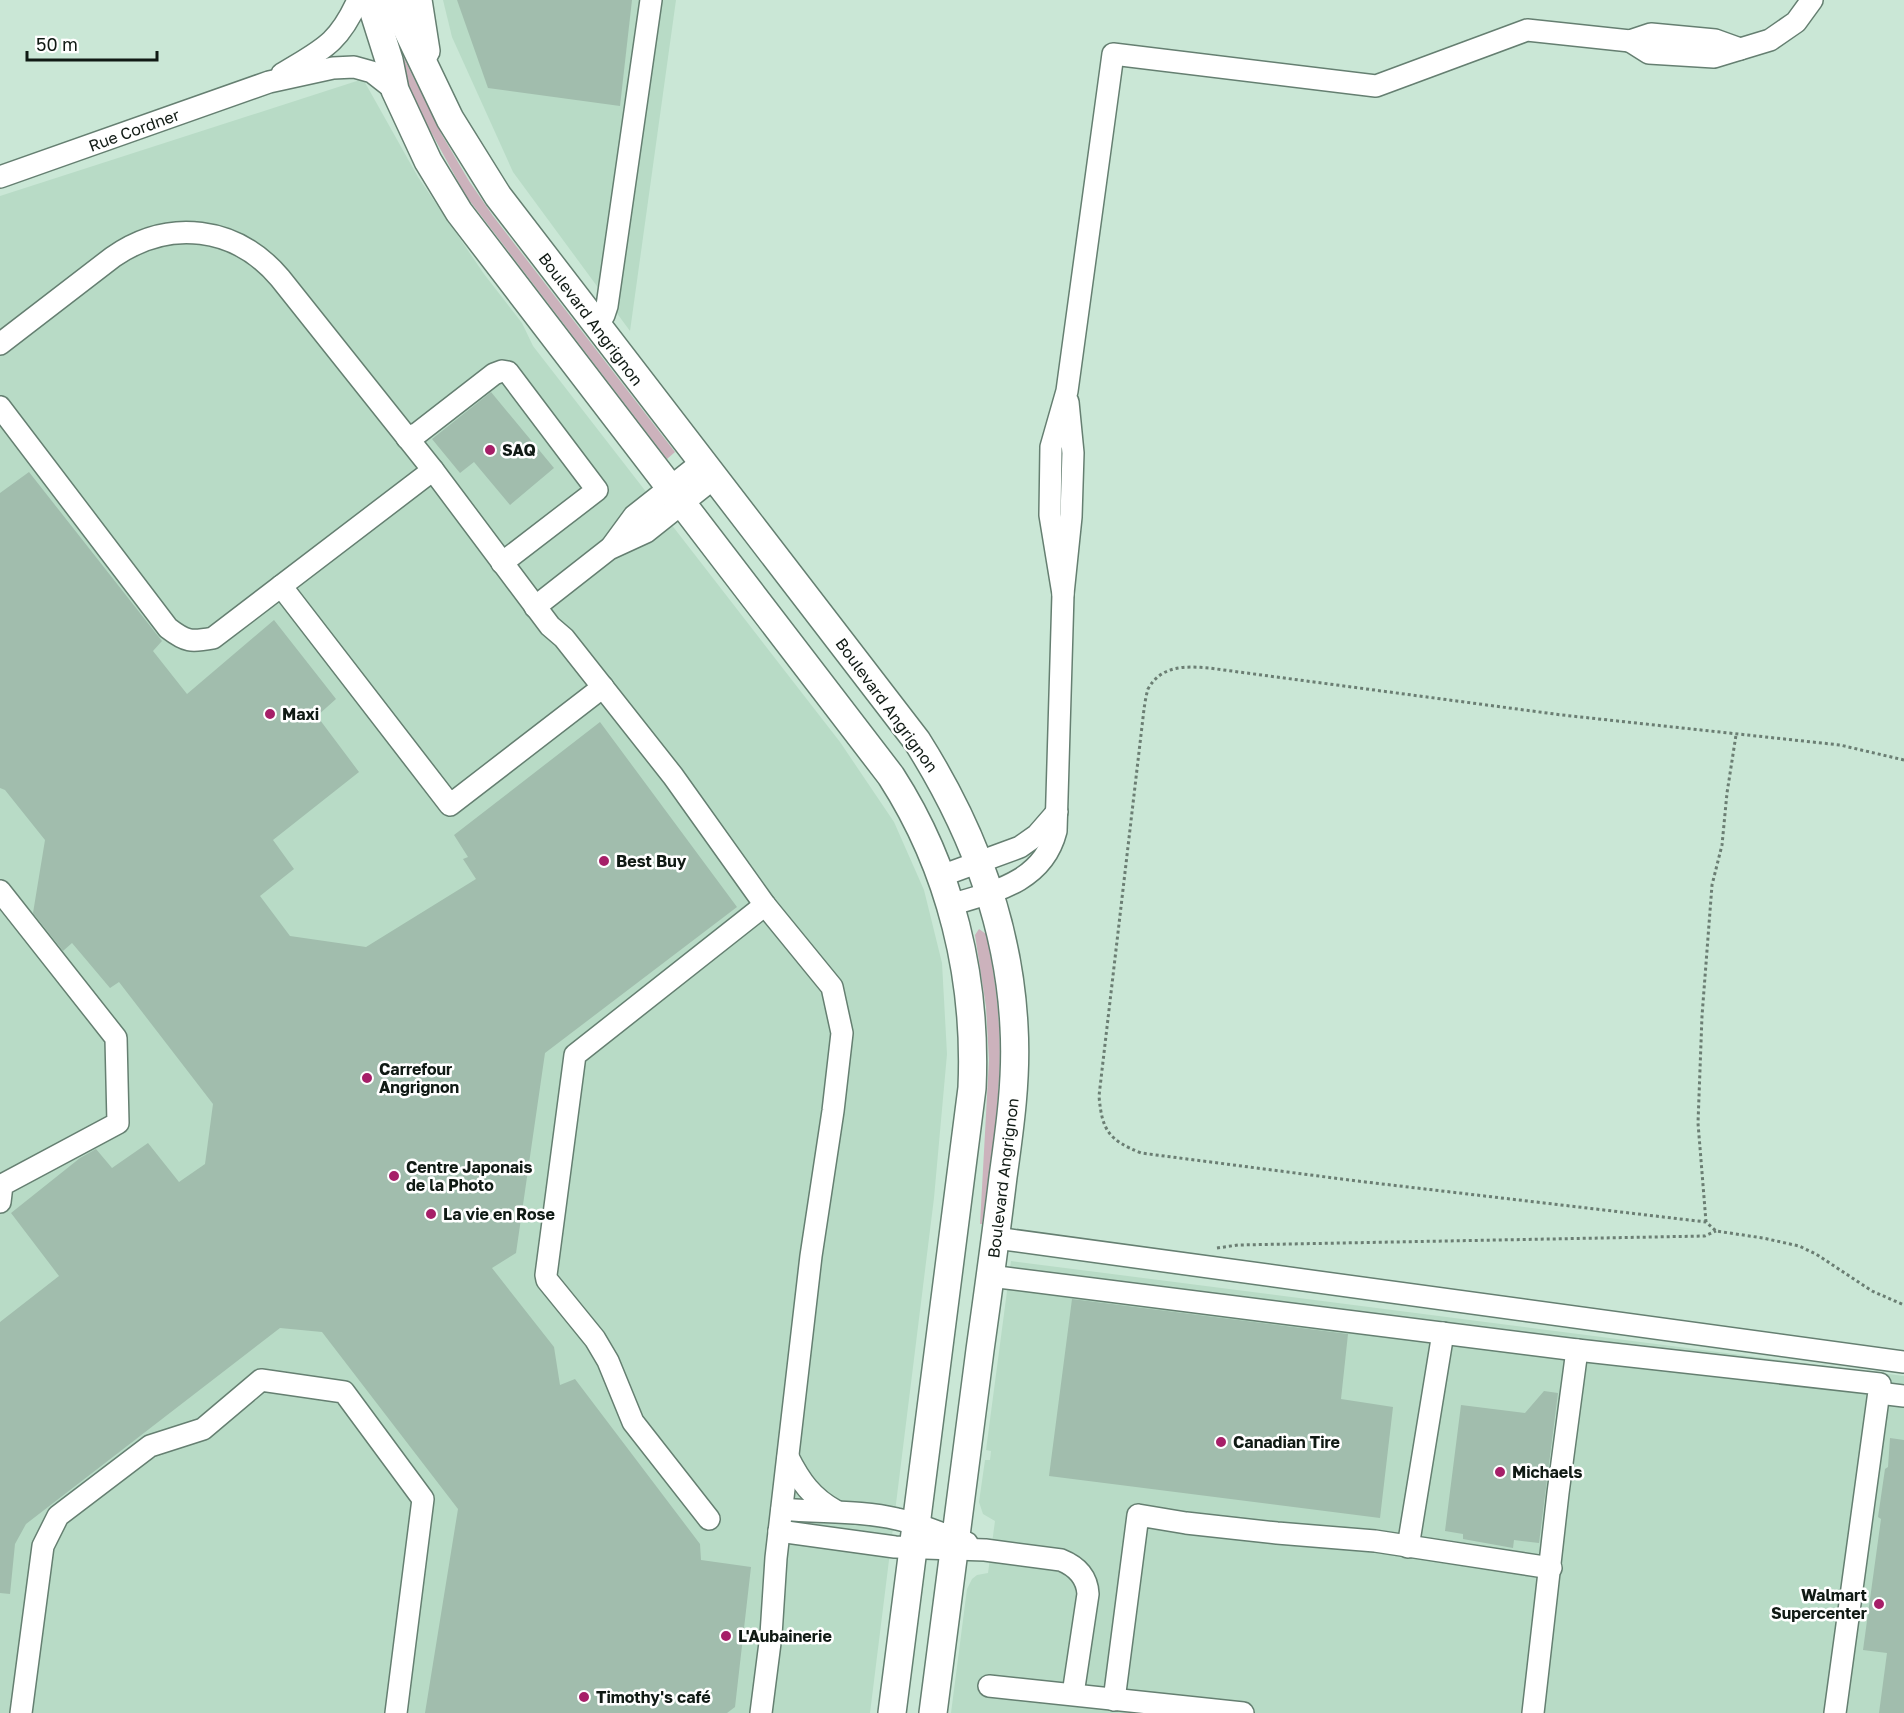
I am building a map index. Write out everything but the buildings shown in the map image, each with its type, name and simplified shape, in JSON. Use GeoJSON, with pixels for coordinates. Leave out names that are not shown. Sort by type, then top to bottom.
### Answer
{"type":"FeatureCollection","features":[{"type":"Feature","properties":{"kind":"main road"},"geometry":{"type":"LineString","coordinates":[[370,0],[389,60],[395,90],[428,161],[469,226],[891,776],[916,818],[941,876],[950,905],[968,978],[973,1042],[972,1088],[892,1713]]}},
{"type":"Feature","properties":{"kind":"main road","name":"Boulevard Angrignon"},"geometry":{"type":"LineString","coordinates":[[393,0],[432,85],[465,146],[498,196],[917,741],[951,798],[980,862],[1003,944],[1010,987],[1015,1046],[1012,1103],[933,1713]]}},
{"type":"Feature","properties":{"kind":"main road"},"geometry":{"type":"LineString","coordinates":[[418,0],[432,85]]}},
{"type":"Feature","properties":{"kind":"street"},"geometry":{"type":"LineString","coordinates":[[269,82],[332,43],[350,19],[358,0]]}},
{"type":"Feature","properties":{"kind":"street"},"geometry":{"type":"LineString","coordinates":[[596,326],[607,306],[651,0]]}},
{"type":"Feature","properties":{"kind":"street"},"geometry":{"type":"LineString","coordinates":[[950,905],[1011,886],[1021,879],[1047,851],[1056,831],[1063,594],[1071,517],[1073,453],[1067,391],[1113,54],[1376,86],[1527,30],[1630,41],[1649,53],[1714,57],[1759,44],[1784,32],[1796,22],[1812,0]]}},
{"type":"Feature","properties":{"kind":"street"},"geometry":{"type":"LineString","coordinates":[[269,82],[333,68],[354,67],[372,72],[395,90]]}},
{"type":"Feature","properties":{"kind":"street","name":"Rue Cordner"},"geometry":{"type":"LineString","coordinates":[[0,177],[269,82]]}},
{"type":"Feature","properties":{"kind":"street"},"geometry":{"type":"LineString","coordinates":[[0,344],[114,257],[132,245],[152,237],[195,232],[217,236],[247,249],[273,269],[433,470],[535,607],[550,626],[564,638],[673,776],[765,905],[832,987],[842,1034],[833,1112],[811,1256],[779,1531],[771,1635],[761,1713]]}},
{"type":"Feature","properties":{"kind":"street"},"geometry":{"type":"LineString","coordinates":[[407,438],[418,433],[495,374],[502,371],[508,372],[515,381],[597,490],[502,563]]}},
{"type":"Feature","properties":{"kind":"street"},"geometry":{"type":"LineString","coordinates":[[0,407],[168,628],[182,640],[196,641],[213,638],[433,470]]}},
{"type":"Feature","properties":{"kind":"street"},"geometry":{"type":"LineString","coordinates":[[535,607],[609,549],[646,532],[676,495],[708,470]]}},
{"type":"Feature","properties":{"kind":"street"},"geometry":{"type":"LineString","coordinates":[[281,586],[450,805],[603,687]]}},
{"type":"Feature","properties":{"kind":"street"},"geometry":{"type":"LineString","coordinates":[[941,876],[1030,841],[1057,812]]}},
{"type":"Feature","properties":{"kind":"street"},"geometry":{"type":"LineString","coordinates":[[0,891],[116,1038],[117,1123],[2,1185],[0,1202]]}},
{"type":"Feature","properties":{"kind":"street"},"geometry":{"type":"LineString","coordinates":[[709,1519],[633,1422],[609,1361],[595,1339],[547,1280],[546,1275],[575,1055],[765,905]]}},
{"type":"Feature","properties":{"kind":"street"},"geometry":{"type":"LineString","coordinates":[[996,1238],[1904,1362]]}},
{"type":"Feature","properties":{"kind":"street"},"geometry":{"type":"LineString","coordinates":[[990,1276],[1577,1350],[1880,1384],[1835,1713]]}},
{"type":"Feature","properties":{"kind":"street"},"geometry":{"type":"LineString","coordinates":[[1408,1547],[1443,1333]]}},
{"type":"Feature","properties":{"kind":"street"},"geometry":{"type":"LineString","coordinates":[[1533,1713],[1577,1350]]}},
{"type":"Feature","properties":{"kind":"street"},"geometry":{"type":"LineString","coordinates":[[21,1713],[43,1546],[58,1516],[150,1446],[203,1429],[261,1380],[344,1392],[423,1499],[396,1713]]}},
{"type":"Feature","properties":{"kind":"street"},"geometry":{"type":"LineString","coordinates":[[1879,1393],[1904,1396]]}},
{"type":"Feature","properties":{"kind":"street"},"geometry":{"type":"LineString","coordinates":[[788,1457],[807,1489],[836,1511]]}},
{"type":"Feature","properties":{"kind":"street"},"geometry":{"type":"LineString","coordinates":[[782,1509],[816,1513],[836,1511],[897,1519],[915,1536],[985,1550],[1061,1560],[1071,1564],[1084,1578],[1088,1594],[1073,1694]]}},
{"type":"Feature","properties":{"kind":"street"},"geometry":{"type":"LineString","coordinates":[[1114,1700],[1138,1515],[1186,1523],[1375,1541],[1551,1568]]}},
{"type":"Feature","properties":{"kind":"street"},"geometry":{"type":"LineString","coordinates":[[779,1531],[895,1547],[915,1536]]}},
{"type":"Feature","properties":{"kind":"street"},"geometry":{"type":"LineString","coordinates":[[989,1686],[1114,1700],[1138,1708],[1243,1713]]}},
{"type":"Feature","properties":{"kind":"path"},"geometry":{"type":"LineString","coordinates":[[1716,1231],[1706,1222],[1141,1153],[1121,1145],[1109,1135],[1101,1118],[1099,1096],[1148,690],[1159,677],[1172,668],[1189,666],[1562,715],[1736,735],[1786,738],[1839,745],[1904,760]]}},
{"type":"Feature","properties":{"kind":"path"},"geometry":{"type":"LineString","coordinates":[[1706,1222],[1698,1123],[1702,1016],[1712,885],[1722,845],[1736,735]]}},
{"type":"Feature","properties":{"kind":"path"},"geometry":{"type":"LineString","coordinates":[[522,1212],[541,1215]]}},
{"type":"Feature","properties":{"kind":"path"},"geometry":{"type":"LineString","coordinates":[[1216,1248],[1250,1245],[1705,1236],[1716,1231],[1799,1246],[1816,1254],[1872,1291],[1904,1305]]}},
{"type":"Feature","properties":{"kind":"shaded area"},"geometry":{"type":"Polygon","coordinates":[[[443,0],[676,0],[630,331],[513,172],[452,37],[443,0]]]}},
{"type":"Feature","properties":{"kind":"shaded area"},"geometry":{"type":"Polygon","coordinates":[[[389,28],[442,135],[469,181],[493,216],[675,452],[667,459],[466,196],[425,121],[408,84],[389,28]]]}},
{"type":"Feature","properties":{"kind":"shaded area","name":"Carrefour Angrignon"},"geometry":{"type":"Polygon","coordinates":[[[363,79],[418,177],[484,274],[522,323],[533,346],[840,742],[894,822],[924,890],[942,963],[947,1054],[934,1198],[870,1713],[0,1713],[0,196],[363,79]]]}},
{"type":"Feature","properties":{"kind":"shaded area"},"geometry":{"type":"Polygon","coordinates":[[[979,929],[986,934],[990,951],[1000,1041],[996,1114],[982,1224],[980,1224],[989,1060],[986,1007],[975,935],[979,929]]]}},
{"type":"Feature","properties":{"kind":"shaded area"},"geometry":{"type":"Polygon","coordinates":[[[1011,1261],[1904,1376],[1904,1713],[951,1713],[967,1589],[977,1575],[988,1573],[995,1521],[983,1514],[979,1502],[985,1460],[990,1460],[991,1451],[986,1450],[1011,1261]]]}},
{"type":"Feature","properties":{"kind":"place","name":"SAQ"},"geometry":{"type":"Point","coordinates":[490,450]}},
{"type":"Feature","properties":{"kind":"place","name":"Maxi"},"geometry":{"type":"Point","coordinates":[270,714]}},
{"type":"Feature","properties":{"kind":"place","name":"Best Buy"},"geometry":{"type":"Point","coordinates":[604,861]}},
{"type":"Feature","properties":{"kind":"place","name":"Carrefour Angrignon"},"geometry":{"type":"Point","coordinates":[367,1078]}},
{"type":"Feature","properties":{"kind":"place","name":"Centre Japonais de la Photo"},"geometry":{"type":"Point","coordinates":[394,1176]}},
{"type":"Feature","properties":{"kind":"place","name":"La vie en Rose"},"geometry":{"type":"Point","coordinates":[431,1214]}},
{"type":"Feature","properties":{"kind":"place","name":"Canadian Tire"},"geometry":{"type":"Point","coordinates":[1221,1442]}},
{"type":"Feature","properties":{"kind":"place","name":"Michaels"},"geometry":{"type":"Point","coordinates":[1500,1472]}},
{"type":"Feature","properties":{"kind":"place","name":"Walmart Supercenter"},"geometry":{"type":"Point","coordinates":[1879,1604]}},
{"type":"Feature","properties":{"kind":"place","name":"L'Aubainerie"},"geometry":{"type":"Point","coordinates":[726,1636]}},
{"type":"Feature","properties":{"kind":"place","name":"Timothy's café"},"geometry":{"type":"Point","coordinates":[584,1697]}}]}
